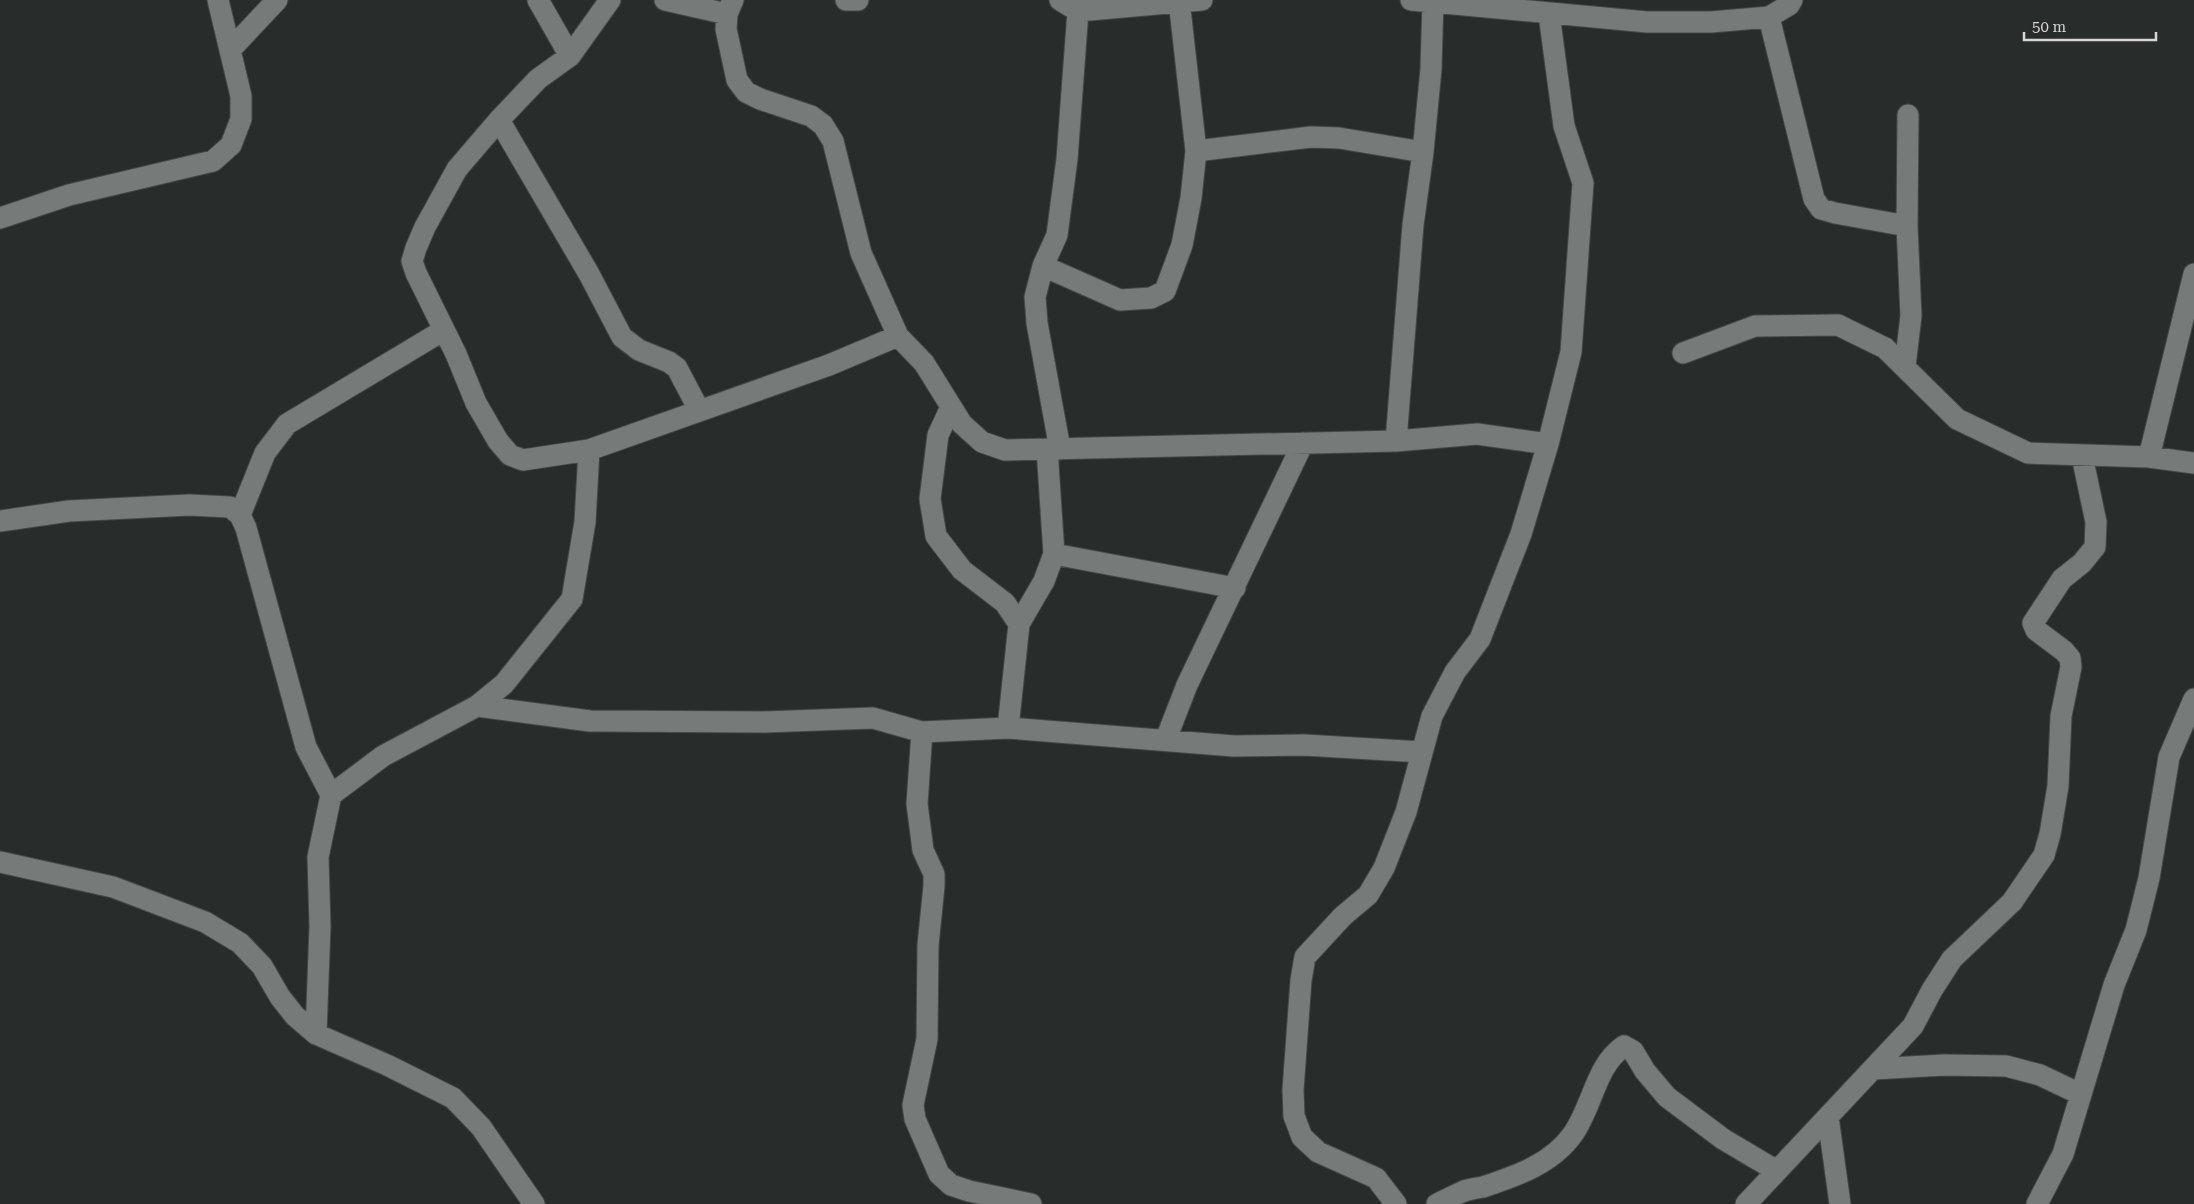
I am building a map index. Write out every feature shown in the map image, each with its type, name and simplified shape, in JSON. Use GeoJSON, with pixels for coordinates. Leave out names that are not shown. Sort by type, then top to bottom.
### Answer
{"type":"FeatureCollection","features":[{"type":"Feature","properties":{"kind":"street"},"geometry":{"type":"LineString","coordinates":[[0,218],[69,195],[212,162],[231,145],[242,119],[241,96],[218,0]]}},
{"type":"Feature","properties":{"kind":"street"},"geometry":{"type":"LineString","coordinates":[[231,49],[277,0]]}},
{"type":"Feature","properties":{"kind":"street"},"geometry":{"type":"LineString","coordinates":[[538,0],[570,56]]}},
{"type":"Feature","properties":{"kind":"street"},"geometry":{"type":"LineString","coordinates":[[610,0],[570,56],[538,79],[499,120],[457,169],[425,227],[412,261],[476,403],[498,441],[510,455],[523,460],[588,450],[829,365],[898,336]]}},
{"type":"Feature","properties":{"kind":"street"},"geometry":{"type":"LineString","coordinates":[[665,0],[730,7],[726,30],[737,80],[746,92],[810,116],[823,125],[833,141],[861,253],[898,336],[924,363],[962,424],[982,442],[1005,450],[1396,441],[1477,434],[1548,444]]}},
{"type":"Feature","properties":{"kind":"street"},"geometry":{"type":"LineString","coordinates":[[846,0],[858,0]]}},
{"type":"Feature","properties":{"kind":"street"},"geometry":{"type":"LineString","coordinates":[[1008,728],[1019,624],[1044,581],[1054,554],[1054,449],[1035,297],[1042,266],[1057,235],[1067,159],[1072,4],[1202,0]]}},
{"type":"Feature","properties":{"kind":"street"},"geometry":{"type":"LineString","coordinates":[[1411,0],[1504,4],[1549,14],[1579,8],[1647,22],[1711,22],[1769,16],[1789,5],[1792,0]]}},
{"type":"Feature","properties":{"kind":"street"},"geometry":{"type":"LineString","coordinates":[[1042,266],[1083,283],[1104,295],[1120,300],[1151,298],[1165,291],[1182,246],[1191,198],[1196,151],[1179,1]]}},
{"type":"Feature","properties":{"kind":"street"},"geometry":{"type":"LineString","coordinates":[[1396,441],[1413,225],[1423,152],[1432,50],[1433,1]]}},
{"type":"Feature","properties":{"kind":"street"},"geometry":{"type":"LineString","coordinates":[[1396,1204],[1376,1178],[1318,1152],[1302,1137],[1294,1116],[1293,1090],[1301,980],[1305,957],[1343,916],[1368,895],[1384,868],[1406,812],[1432,716],[1455,672],[1480,639],[1521,534],[1548,444],[1571,352],[1583,183],[1564,126],[1549,14]]}},
{"type":"Feature","properties":{"kind":"street"},"geometry":{"type":"LineString","coordinates":[[1769,16],[1814,199],[1821,209],[1907,226]]}},
{"type":"Feature","properties":{"kind":"street"},"geometry":{"type":"LineString","coordinates":[[1905,366],[1911,316],[1907,226],[1908,114]]}},
{"type":"Feature","properties":{"kind":"street"},"geometry":{"type":"LineString","coordinates":[[499,120],[590,274],[622,337],[639,350],[669,362],[677,368],[698,410]]}},
{"type":"Feature","properties":{"kind":"street"},"geometry":{"type":"LineString","coordinates":[[1196,151],[1311,136],[1338,138],[1423,152]]}},
{"type":"Feature","properties":{"kind":"street"},"geometry":{"type":"LineString","coordinates":[[2149,457],[2194,274]]}},
{"type":"Feature","properties":{"kind":"street"},"geometry":{"type":"LineString","coordinates":[[1683,353],[1755,326],[1838,325],[1885,348],[1957,419],[2028,453],[2149,457],[2194,463]]}},
{"type":"Feature","properties":{"kind":"street"},"geometry":{"type":"LineString","coordinates":[[240,515],[265,453],[287,424],[444,330]]}},
{"type":"Feature","properties":{"kind":"street"},"geometry":{"type":"LineString","coordinates":[[951,408],[938,435],[930,499],[936,536],[962,570],[1005,603],[1019,624]]}},
{"type":"Feature","properties":{"kind":"street"},"geometry":{"type":"LineString","coordinates":[[1166,739],[1187,685],[1303,443]]}},
{"type":"Feature","properties":{"kind":"street"},"geometry":{"type":"LineString","coordinates":[[331,795],[383,756],[477,706],[504,684],[572,599],[585,522],[588,450]]}},
{"type":"Feature","properties":{"kind":"street"},"geometry":{"type":"LineString","coordinates":[[1746,1204],[1913,1026],[1952,959],[2012,902],[2044,855],[2050,834],[2058,786],[2061,716],[2071,667],[2070,658],[2064,651],[2036,630],[2033,623],[2062,579],[2082,563],[2095,547],[2096,522],[2082,456]]}},
{"type":"Feature","properties":{"kind":"street"},"geometry":{"type":"LineString","coordinates":[[0,521],[69,511],[189,505],[230,507],[240,515],[246,528],[306,747],[331,795],[318,857],[320,926],[316,1034]]}},
{"type":"Feature","properties":{"kind":"street"},"geometry":{"type":"LineString","coordinates":[[1054,554],[1235,588]]}},
{"type":"Feature","properties":{"kind":"street"},"geometry":{"type":"LineString","coordinates":[[2037,1204],[2063,1154],[2114,985],[2136,930],[2148,878],[2169,757],[2194,699]]}},
{"type":"Feature","properties":{"kind":"street"},"geometry":{"type":"LineString","coordinates":[[477,706],[590,721],[765,722],[873,718],[922,732],[1008,728],[1166,739],[1234,746],[1304,745],[1422,752]]}},
{"type":"Feature","properties":{"kind":"street"},"geometry":{"type":"LineString","coordinates":[[922,732],[917,804],[923,850],[934,874],[934,886],[928,945],[927,1039],[913,1105],[915,1119],[940,1174],[950,1185],[969,1192],[1031,1204]]}},
{"type":"Feature","properties":{"kind":"street"},"geometry":{"type":"LineString","coordinates":[[0,862],[113,887],[205,922],[245,948],[262,966],[280,997],[295,1016],[316,1034],[387,1065],[453,1098],[481,1127],[534,1204]]}},
{"type":"Feature","properties":{"kind":"street"},"geometry":{"type":"LineString","coordinates":[[1437,1204],[1466,1190],[1527,1171],[1547,1161],[1573,1135],[1588,1108],[1605,1065],[1614,1053],[1624,1046],[1633,1051],[1644,1071],[1667,1097],[1723,1139],[1777,1171]]}},
{"type":"Feature","properties":{"kind":"street"},"geometry":{"type":"LineString","coordinates":[[1873,1069],[1944,1065],[2006,1066],[2040,1075],[2080,1094]]}},
{"type":"Feature","properties":{"kind":"street"},"geometry":{"type":"LineString","coordinates":[[1828,1117],[1840,1204]]}}]}
